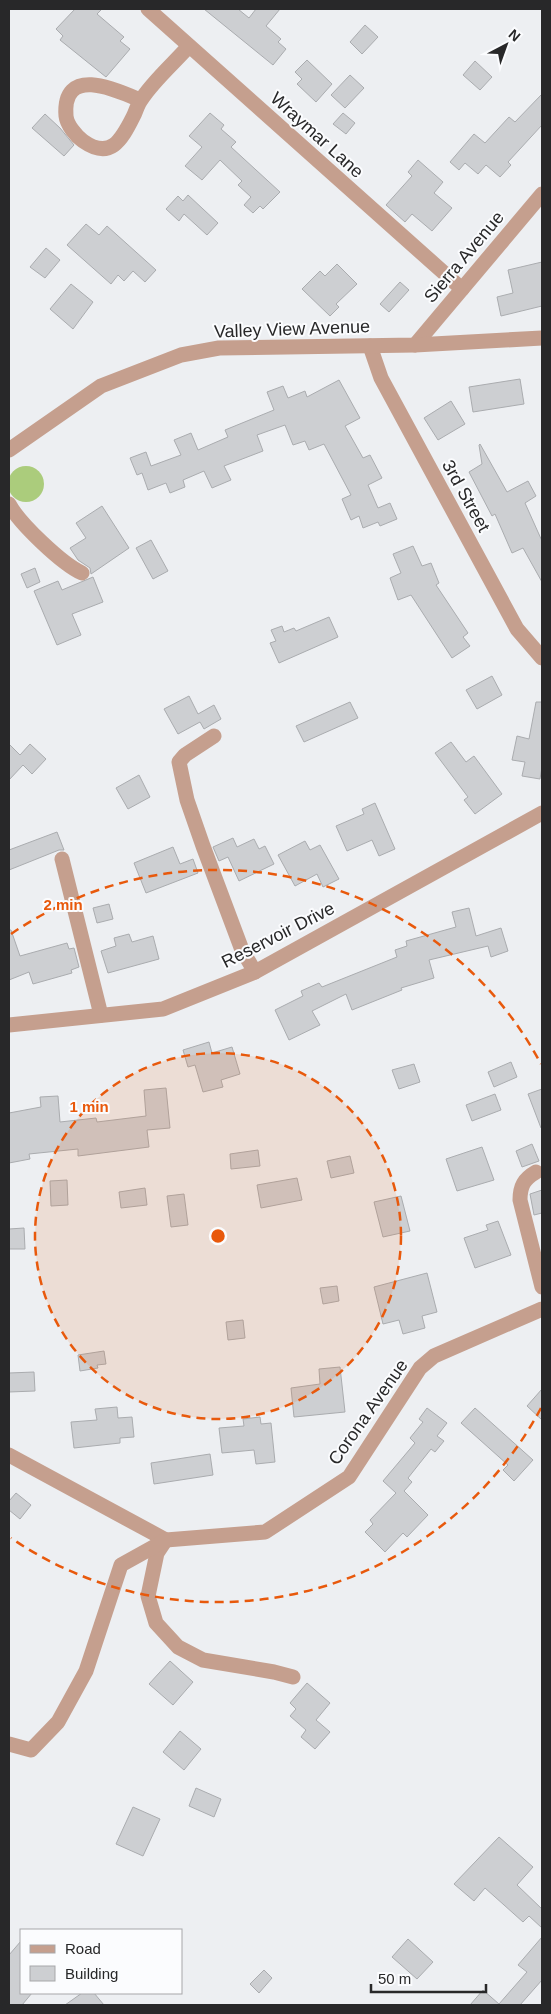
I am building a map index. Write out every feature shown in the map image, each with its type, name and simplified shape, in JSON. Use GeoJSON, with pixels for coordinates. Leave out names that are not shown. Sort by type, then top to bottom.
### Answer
{"type":"FeatureCollection","features":[{"type":"Feature","properties":{"kind":"street","name":"Wraymar Lane"},"geometry":{"type":"LineString","coordinates":[[148,9],[462,289]]}},
{"type":"Feature","properties":{"kind":"street"},"geometry":{"type":"LineString","coordinates":[[140,100],[106,86],[94,84],[78,88],[69,95],[66,108],[67,121],[79,137],[94,149],[105,150],[118,143],[133,117],[140,100],[189,46]]}},
{"type":"Feature","properties":{"kind":"street","name":"Sierra Avenue"},"geometry":{"type":"LineString","coordinates":[[415,345],[542,194]]}},
{"type":"Feature","properties":{"kind":"street","name":"Valley View Avenue"},"geometry":{"type":"LineString","coordinates":[[9,450],[101,386],[181,355],[219,348],[415,345],[542,338]]}},
{"type":"Feature","properties":{"kind":"street","name":"3rd Street"},"geometry":{"type":"LineString","coordinates":[[370,346],[381,378],[517,629],[542,658]]}},
{"type":"Feature","properties":{"kind":"street"},"geometry":{"type":"LineString","coordinates":[[9,504],[39,539],[64,563],[82,573]]}},
{"type":"Feature","properties":{"kind":"street"},"geometry":{"type":"LineString","coordinates":[[214,736],[185,755],[179,762],[187,800],[202,846],[242,950],[255,972]]}},
{"type":"Feature","properties":{"kind":"street","name":"Reservoir Drive"},"geometry":{"type":"LineString","coordinates":[[9,1025],[163,1009],[255,972],[542,813]]}},
{"type":"Feature","properties":{"kind":"street"},"geometry":{"type":"LineString","coordinates":[[62,859],[101,1015]]}},
{"type":"Feature","properties":{"kind":"street"},"geometry":{"type":"LineString","coordinates":[[536,1172],[523,1183],[520,1190],[520,1200],[542,1287]]}},
{"type":"Feature","properties":{"kind":"street","name":"Corona Avenue"},"geometry":{"type":"LineString","coordinates":[[166,1540],[265,1532],[349,1477],[420,1368],[434,1356],[542,1309]]}},
{"type":"Feature","properties":{"kind":"street"},"geometry":{"type":"LineString","coordinates":[[9,1455],[166,1540]]}},
{"type":"Feature","properties":{"kind":"street"},"geometry":{"type":"LineString","coordinates":[[166,1540],[157,1553],[148,1596],[156,1623],[172,1641],[178,1647],[203,1660],[293,1677]]}},
{"type":"Feature","properties":{"kind":"street"},"geometry":{"type":"LineString","coordinates":[[9,1744],[31,1750],[58,1722],[86,1671],[121,1565],[166,1540]]}},
{"type":"Feature","properties":{"kind":"green space"},"geometry":{"type":"Polygon","coordinates":[[[26,466],[33,467],[39,471],[43,477],[43,491],[39,497],[33,501],[26,502],[19,501],[13,497],[9,491],[8,484],[9,477],[13,471],[19,467],[26,466]]]}},
{"type":"Feature","properties":{"kind":"building"},"geometry":{"type":"Polygon","coordinates":[[[75,9],[102,9],[97,14],[124,37],[120,41],[130,49],[106,77],[60,40],[63,36],[56,29],[75,9]]]}},
{"type":"Feature","properties":{"kind":"building"},"geometry":{"type":"Polygon","coordinates":[[[204,9],[238,9],[249,18],[256,9],[280,9],[266,26],[281,39],[278,42],[286,49],[273,65],[204,9]]]}},
{"type":"Feature","properties":{"kind":"building"},"geometry":{"type":"Polygon","coordinates":[[[365,25],[378,37],[362,54],[350,42],[365,25]]]}},
{"type":"Feature","properties":{"kind":"building"},"geometry":{"type":"Polygon","coordinates":[[[307,60],[332,84],[316,102],[297,84],[302,79],[295,72],[307,60]]]}},
{"type":"Feature","properties":{"kind":"building"},"geometry":{"type":"Polygon","coordinates":[[[475,61],[492,77],[480,90],[463,75],[475,61]]]}},
{"type":"Feature","properties":{"kind":"building"},"geometry":{"type":"Polygon","coordinates":[[[350,75],[364,88],[345,108],[331,95],[350,75]]]}},
{"type":"Feature","properties":{"kind":"building"},"geometry":{"type":"Polygon","coordinates":[[[542,94],[542,125],[508,162],[511,165],[500,177],[486,165],[478,174],[465,163],[459,170],[450,162],[474,134],[485,143],[509,117],[515,122],[542,94]]]}},
{"type":"Feature","properties":{"kind":"building"},"geometry":{"type":"Polygon","coordinates":[[[210,113],[224,125],[221,129],[236,142],[231,147],[280,192],[263,209],[260,206],[253,213],[244,205],[251,197],[238,185],[242,181],[220,160],[202,180],[185,166],[202,147],[189,136],[210,113]]]}},
{"type":"Feature","properties":{"kind":"building"},"geometry":{"type":"Polygon","coordinates":[[[343,113],[355,123],[346,134],[333,124],[343,113]]]}},
{"type":"Feature","properties":{"kind":"building"},"geometry":{"type":"Polygon","coordinates":[[[45,114],[74,145],[64,156],[32,128],[45,114]]]}},
{"type":"Feature","properties":{"kind":"building"},"geometry":{"type":"Polygon","coordinates":[[[418,160],[443,182],[434,193],[452,208],[432,231],[412,214],[405,222],[386,205],[412,176],[408,172],[418,160]]]}},
{"type":"Feature","properties":{"kind":"building"},"geometry":{"type":"Polygon","coordinates":[[[188,195],[218,223],[207,235],[184,214],[179,221],[166,209],[178,196],[183,201],[188,195]]]}},
{"type":"Feature","properties":{"kind":"building"},"geometry":{"type":"Polygon","coordinates":[[[86,224],[99,235],[107,226],[156,270],[145,282],[133,271],[124,281],[118,275],[111,284],[67,245],[86,224]]]}},
{"type":"Feature","properties":{"kind":"building"},"geometry":{"type":"Polygon","coordinates":[[[46,248],[60,260],[45,278],[30,267],[46,248]]]}},
{"type":"Feature","properties":{"kind":"building"},"geometry":{"type":"Polygon","coordinates":[[[542,262],[542,306],[501,316],[497,297],[513,293],[508,270],[542,262]]]}},
{"type":"Feature","properties":{"kind":"building"},"geometry":{"type":"Polygon","coordinates":[[[337,264],[357,284],[336,304],[339,307],[330,316],[302,289],[320,271],[325,276],[337,264]]]}},
{"type":"Feature","properties":{"kind":"building"},"geometry":{"type":"Polygon","coordinates":[[[400,282],[409,290],[389,312],[380,304],[400,282]]]}},
{"type":"Feature","properties":{"kind":"building"},"geometry":{"type":"Polygon","coordinates":[[[71,284],[93,302],[73,329],[50,309],[71,284]]]}},
{"type":"Feature","properties":{"kind":"building"},"geometry":{"type":"Polygon","coordinates":[[[520,379],[524,404],[473,412],[469,387],[520,379]]]}},
{"type":"Feature","properties":{"kind":"building"},"geometry":{"type":"Polygon","coordinates":[[[339,380],[360,418],[345,426],[363,458],[370,455],[382,478],[368,485],[378,508],[390,503],[397,519],[380,526],[378,522],[363,528],[359,516],[351,520],[342,499],[351,495],[324,444],[309,450],[305,441],[293,445],[285,425],[257,435],[263,451],[224,466],[231,480],[212,488],[204,471],[183,480],[185,487],[170,493],[166,483],[148,490],[142,473],[137,475],[130,458],[146,452],[151,466],[181,455],[174,440],[191,433],[198,450],[228,437],[225,430],[274,410],[267,392],[283,386],[288,398],[305,391],[307,397],[339,380]]]}},
{"type":"Feature","properties":{"kind":"building"},"geometry":{"type":"Polygon","coordinates":[[[451,401],[465,424],[438,440],[424,418],[451,401]]]}},
{"type":"Feature","properties":{"kind":"building"},"geometry":{"type":"Polygon","coordinates":[[[480,444],[507,492],[528,481],[536,496],[525,503],[542,541],[542,582],[523,548],[512,553],[495,514],[492,516],[469,472],[482,464],[480,444]]]}},
{"type":"Feature","properties":{"kind":"building"},"geometry":{"type":"Polygon","coordinates":[[[102,506],[129,548],[91,574],[90,568],[78,560],[70,548],[86,538],[76,523],[102,506]]]}},
{"type":"Feature","properties":{"kind":"building"},"geometry":{"type":"Polygon","coordinates":[[[151,540],[168,571],[153,579],[136,548],[151,540]]]}},
{"type":"Feature","properties":{"kind":"building"},"geometry":{"type":"Polygon","coordinates":[[[413,546],[422,566],[431,563],[439,583],[436,585],[468,633],[463,637],[470,646],[452,658],[411,595],[398,600],[390,578],[401,573],[393,554],[413,546]]]}},
{"type":"Feature","properties":{"kind":"building"},"geometry":{"type":"Polygon","coordinates":[[[35,568],[40,582],[27,588],[21,574],[35,568]]]}},
{"type":"Feature","properties":{"kind":"building"},"geometry":{"type":"Polygon","coordinates":[[[93,577],[103,602],[72,614],[81,635],[57,645],[34,591],[58,581],[62,590],[93,577]]]}},
{"type":"Feature","properties":{"kind":"building"},"geometry":{"type":"Polygon","coordinates":[[[329,617],[338,637],[279,663],[270,643],[276,641],[271,630],[282,626],[284,632],[294,628],[296,631],[329,617]]]}},
{"type":"Feature","properties":{"kind":"building"},"geometry":{"type":"Polygon","coordinates":[[[492,676],[502,695],[477,709],[466,690],[492,676]]]}},
{"type":"Feature","properties":{"kind":"building"},"geometry":{"type":"Polygon","coordinates":[[[189,696],[198,714],[214,705],[221,719],[204,729],[200,722],[178,734],[164,709],[189,696]]]}},
{"type":"Feature","properties":{"kind":"building"},"geometry":{"type":"Polygon","coordinates":[[[350,702],[358,718],[304,742],[296,726],[350,702]]]}},
{"type":"Feature","properties":{"kind":"building"},"geometry":{"type":"Polygon","coordinates":[[[536,702],[542,702],[542,767],[540,779],[522,776],[525,762],[512,760],[517,736],[529,739],[536,702]]]}},
{"type":"Feature","properties":{"kind":"building"},"geometry":{"type":"Polygon","coordinates":[[[451,742],[466,762],[474,756],[502,794],[475,814],[464,800],[468,797],[435,753],[451,742]]]}},
{"type":"Feature","properties":{"kind":"building"},"geometry":{"type":"Polygon","coordinates":[[[9,744],[20,755],[30,744],[46,759],[32,774],[23,765],[9,780],[9,744]]]}},
{"type":"Feature","properties":{"kind":"building"},"geometry":{"type":"Polygon","coordinates":[[[139,775],[150,797],[128,809],[116,788],[139,775]]]}},
{"type":"Feature","properties":{"kind":"building"},"geometry":{"type":"Polygon","coordinates":[[[375,803],[395,849],[379,856],[372,840],[347,851],[336,826],[364,814],[362,809],[375,803]]]}},
{"type":"Feature","properties":{"kind":"building"},"geometry":{"type":"Polygon","coordinates":[[[57,832],[64,850],[59,850],[9,870],[9,850],[57,832]]]}},
{"type":"Feature","properties":{"kind":"building"},"geometry":{"type":"Polygon","coordinates":[[[233,838],[237,847],[254,839],[259,849],[265,846],[274,864],[239,881],[228,857],[219,861],[213,847],[233,838]]]}},
{"type":"Feature","properties":{"kind":"building"},"geometry":{"type":"Polygon","coordinates":[[[305,841],[310,850],[320,845],[339,879],[323,887],[317,874],[295,886],[278,855],[305,841]]]}},
{"type":"Feature","properties":{"kind":"building"},"geometry":{"type":"Polygon","coordinates":[[[173,847],[180,864],[193,859],[198,873],[146,893],[134,863],[173,847]]]}},
{"type":"Feature","properties":{"kind":"building"},"geometry":{"type":"Polygon","coordinates":[[[109,904],[113,919],[97,923],[93,908],[109,904]]]}},
{"type":"Feature","properties":{"kind":"building"},"geometry":{"type":"Polygon","coordinates":[[[469,908],[476,936],[501,928],[508,951],[491,957],[488,946],[429,960],[434,978],[401,988],[402,990],[352,1010],[346,994],[312,1011],[320,1025],[289,1040],[275,1010],[303,996],[301,991],[319,983],[322,987],[397,957],[395,950],[407,946],[406,941],[456,927],[452,912],[469,908]]]}},
{"type":"Feature","properties":{"kind":"building"},"geometry":{"type":"Polygon","coordinates":[[[9,930],[11,930],[20,956],[67,943],[69,949],[74,948],[79,967],[71,970],[72,973],[33,984],[29,972],[9,980],[9,930]]]}},
{"type":"Feature","properties":{"kind":"building"},"geometry":{"type":"Polygon","coordinates":[[[129,934],[132,942],[153,936],[159,959],[108,973],[101,951],[116,946],[114,938],[129,934]]]}},
{"type":"Feature","properties":{"kind":"building"},"geometry":{"type":"Polygon","coordinates":[[[209,1042],[212,1053],[232,1047],[240,1074],[221,1080],[223,1087],[203,1092],[195,1065],[188,1067],[183,1050],[209,1042]]]}},
{"type":"Feature","properties":{"kind":"building"},"geometry":{"type":"Polygon","coordinates":[[[511,1062],[517,1077],[494,1087],[488,1072],[511,1062]]]}},
{"type":"Feature","properties":{"kind":"building"},"geometry":{"type":"Polygon","coordinates":[[[414,1064],[420,1082],[399,1089],[392,1070],[414,1064]]]}},
{"type":"Feature","properties":{"kind":"building"},"geometry":{"type":"Polygon","coordinates":[[[166,1088],[170,1128],[147,1130],[149,1147],[78,1156],[78,1149],[29,1154],[30,1159],[9,1163],[9,1113],[41,1107],[40,1097],[58,1096],[60,1122],[96,1118],[97,1122],[146,1116],[144,1090],[166,1088]]]}},
{"type":"Feature","properties":{"kind":"building"},"geometry":{"type":"Polygon","coordinates":[[[542,1089],[542,1128],[541,1128],[528,1094],[542,1089]]]}},
{"type":"Feature","properties":{"kind":"building"},"geometry":{"type":"Polygon","coordinates":[[[495,1094],[501,1110],[472,1121],[466,1105],[495,1094]]]}},
{"type":"Feature","properties":{"kind":"building"},"geometry":{"type":"Polygon","coordinates":[[[532,1144],[539,1161],[522,1167],[516,1151],[532,1144]]]}},
{"type":"Feature","properties":{"kind":"building"},"geometry":{"type":"Polygon","coordinates":[[[482,1147],[494,1180],[457,1191],[446,1159],[482,1147]]]}},
{"type":"Feature","properties":{"kind":"building"},"geometry":{"type":"Polygon","coordinates":[[[258,1150],[260,1166],[231,1169],[230,1154],[258,1150]]]}},
{"type":"Feature","properties":{"kind":"building"},"geometry":{"type":"Polygon","coordinates":[[[350,1156],[354,1173],[331,1178],[327,1161],[350,1156]]]}},
{"type":"Feature","properties":{"kind":"building"},"geometry":{"type":"Polygon","coordinates":[[[297,1178],[302,1200],[261,1208],[257,1185],[297,1178]]]}},
{"type":"Feature","properties":{"kind":"building"},"geometry":{"type":"Polygon","coordinates":[[[67,1180],[68,1205],[51,1206],[50,1181],[67,1180]]]}},
{"type":"Feature","properties":{"kind":"building"},"geometry":{"type":"Polygon","coordinates":[[[145,1188],[147,1205],[121,1208],[119,1192],[145,1188]]]}},
{"type":"Feature","properties":{"kind":"building"},"geometry":{"type":"Polygon","coordinates":[[[542,1190],[542,1213],[534,1215],[530,1194],[542,1190]]]}},
{"type":"Feature","properties":{"kind":"building"},"geometry":{"type":"Polygon","coordinates":[[[184,1194],[188,1225],[171,1227],[167,1196],[184,1194]]]}},
{"type":"Feature","properties":{"kind":"building"},"geometry":{"type":"Polygon","coordinates":[[[401,1196],[410,1231],[383,1237],[374,1202],[401,1196]]]}},
{"type":"Feature","properties":{"kind":"building"},"geometry":{"type":"Polygon","coordinates":[[[498,1221],[511,1255],[475,1268],[464,1238],[488,1230],[486,1225],[498,1221]]]}},
{"type":"Feature","properties":{"kind":"building"},"geometry":{"type":"Polygon","coordinates":[[[24,1228],[25,1249],[9,1249],[9,1229],[24,1228]]]}},
{"type":"Feature","properties":{"kind":"building"},"geometry":{"type":"Polygon","coordinates":[[[427,1273],[437,1312],[422,1316],[425,1328],[403,1334],[399,1320],[383,1324],[374,1287],[427,1273]]]}},
{"type":"Feature","properties":{"kind":"building"},"geometry":{"type":"Polygon","coordinates":[[[337,1286],[339,1301],[323,1304],[320,1288],[337,1286]]]}},
{"type":"Feature","properties":{"kind":"building"},"geometry":{"type":"Polygon","coordinates":[[[243,1320],[245,1338],[228,1340],[226,1322],[243,1320]]]}},
{"type":"Feature","properties":{"kind":"building"},"geometry":{"type":"Polygon","coordinates":[[[104,1351],[106,1364],[97,1365],[98,1368],[80,1371],[78,1355],[104,1351]]]}},
{"type":"Feature","properties":{"kind":"building"},"geometry":{"type":"Polygon","coordinates":[[[340,1367],[345,1412],[294,1417],[291,1388],[320,1384],[319,1369],[340,1367]]]}},
{"type":"Feature","properties":{"kind":"building"},"geometry":{"type":"Polygon","coordinates":[[[34,1372],[35,1391],[9,1392],[9,1373],[34,1372]]]}},
{"type":"Feature","properties":{"kind":"building"},"geometry":{"type":"Polygon","coordinates":[[[542,1389],[542,1420],[527,1406],[542,1389]]]}},
{"type":"Feature","properties":{"kind":"building"},"geometry":{"type":"Polygon","coordinates":[[[117,1407],[118,1418],[132,1417],[134,1437],[120,1438],[120,1443],[74,1448],[71,1422],[97,1420],[95,1409],[117,1407]]]}},
{"type":"Feature","properties":{"kind":"building"},"geometry":{"type":"Polygon","coordinates":[[[427,1408],[447,1423],[437,1436],[444,1441],[435,1452],[431,1449],[408,1478],[412,1482],[404,1491],[428,1515],[407,1537],[403,1533],[385,1552],[365,1532],[373,1524],[370,1520],[396,1493],[383,1481],[415,1443],[410,1438],[423,1422],[419,1419],[427,1408]]]}},
{"type":"Feature","properties":{"kind":"building"},"geometry":{"type":"Polygon","coordinates":[[[475,1408],[533,1460],[514,1481],[503,1470],[508,1465],[461,1423],[475,1408]]]}},
{"type":"Feature","properties":{"kind":"building"},"geometry":{"type":"Polygon","coordinates":[[[260,1417],[261,1424],[271,1423],[275,1462],[256,1464],[254,1450],[222,1453],[219,1428],[244,1426],[243,1419],[260,1417]]]}},
{"type":"Feature","properties":{"kind":"building"},"geometry":{"type":"Polygon","coordinates":[[[210,1454],[213,1475],[154,1484],[151,1463],[210,1454]]]}},
{"type":"Feature","properties":{"kind":"building"},"geometry":{"type":"Polygon","coordinates":[[[16,1493],[31,1505],[20,1519],[9,1510],[9,1501],[16,1493]]]}},
{"type":"Feature","properties":{"kind":"building"},"geometry":{"type":"Polygon","coordinates":[[[170,1661],[193,1682],[173,1705],[149,1684],[170,1661]]]}},
{"type":"Feature","properties":{"kind":"building"},"geometry":{"type":"Polygon","coordinates":[[[307,1683],[330,1703],[316,1720],[330,1732],[315,1749],[301,1737],[306,1730],[290,1716],[296,1709],[290,1703],[307,1683]]]}},
{"type":"Feature","properties":{"kind":"building"},"geometry":{"type":"Polygon","coordinates":[[[180,1731],[201,1749],[184,1770],[163,1752],[180,1731]]]}},
{"type":"Feature","properties":{"kind":"building"},"geometry":{"type":"Polygon","coordinates":[[[196,1788],[221,1799],[214,1817],[189,1806],[196,1788]]]}},
{"type":"Feature","properties":{"kind":"building"},"geometry":{"type":"Polygon","coordinates":[[[133,1807],[160,1819],[143,1856],[116,1844],[133,1807]]]}},
{"type":"Feature","properties":{"kind":"building"},"geometry":{"type":"Polygon","coordinates":[[[499,1837],[533,1867],[517,1885],[542,1909],[542,1928],[529,1916],[523,1922],[485,1888],[474,1901],[454,1884],[499,1837]]]}},
{"type":"Feature","properties":{"kind":"building"},"geometry":{"type":"Polygon","coordinates":[[[542,1937],[542,1980],[520,2005],[470,2005],[483,1990],[499,2004],[527,1972],[518,1965],[542,1937]]]}},
{"type":"Feature","properties":{"kind":"building"},"geometry":{"type":"Polygon","coordinates":[[[408,1939],[433,1962],[417,1979],[392,1957],[408,1939]]]}},
{"type":"Feature","properties":{"kind":"building"},"geometry":{"type":"Polygon","coordinates":[[[20,1942],[20,1994],[31,1994],[22,2005],[9,2005],[9,1955],[20,1942]]]}},
{"type":"Feature","properties":{"kind":"building"},"geometry":{"type":"Polygon","coordinates":[[[264,1970],[272,1978],[259,1993],[250,1984],[264,1970]]]}},
{"type":"Feature","properties":{"kind":"building"},"geometry":{"type":"Polygon","coordinates":[[[81,1994],[95,1994],[104,2005],[65,2005],[81,1994]]]}}]}
